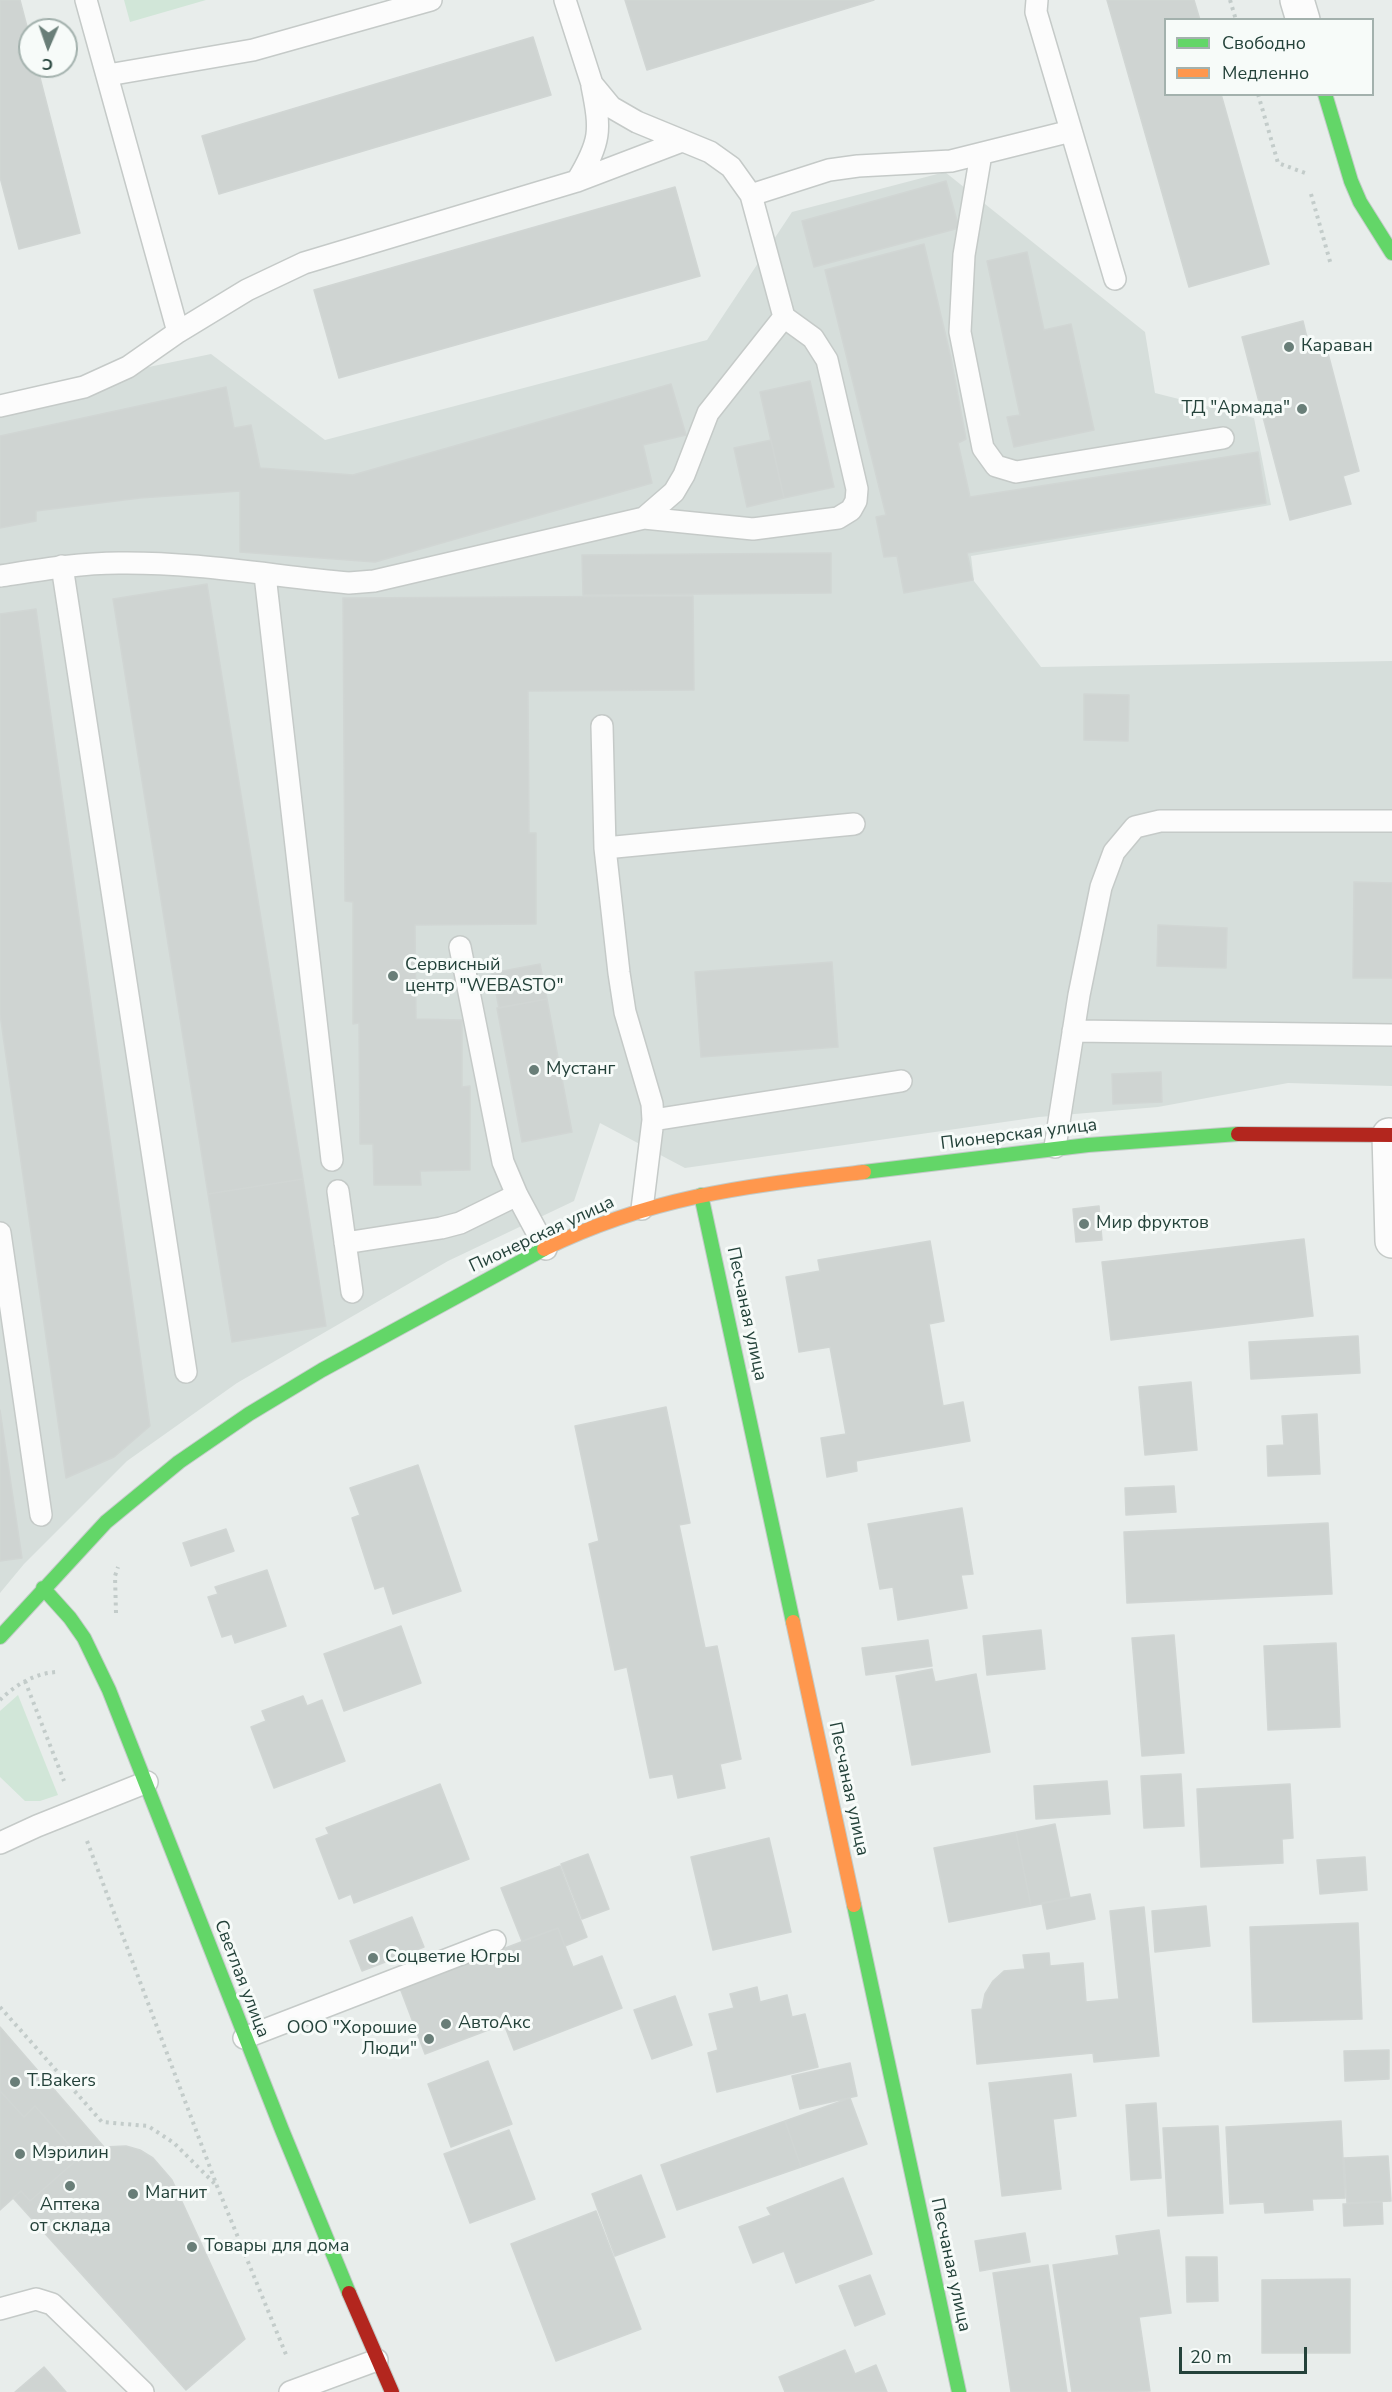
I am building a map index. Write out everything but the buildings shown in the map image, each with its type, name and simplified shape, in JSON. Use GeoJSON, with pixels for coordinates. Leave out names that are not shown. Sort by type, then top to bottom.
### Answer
{"type":"FeatureCollection","features":[{"type":"Feature","properties":{"kind":"street"},"geometry":{"type":"LineString","coordinates":[[1297,0],[1302,18]]}},
{"type":"Feature","properties":{"kind":"street"},"geometry":{"type":"LineString","coordinates":[[1326,96],[1351,181],[1365,211],[1392,253]]}},
{"type":"Feature","properties":{"kind":"street","name":"Пионерская улица"},"geometry":{"type":"LineString","coordinates":[[0,1637],[43,1588],[142,1490],[187,1456],[244,1418],[392,1331],[546,1249],[595,1226],[642,1209],[701,1195],[1055,1147],[1217,1135],[1390,1135]]}},
{"type":"Feature","properties":{"kind":"street"},"geometry":{"type":"LineString","coordinates":[[1390,1135],[1392,1241]]}},
{"type":"Feature","properties":{"kind":"street","name":"Песчаная улица"},"geometry":{"type":"LineString","coordinates":[[701,1195],[958,2392]]}},
{"type":"Feature","properties":{"kind":"street","name":"Светлая улица"},"geometry":{"type":"LineString","coordinates":[[43,1588],[70,1618],[95,1659],[147,1782],[244,2038],[338,2272],[392,2392]]}},
{"type":"Feature","properties":{"kind":"lane"},"geometry":{"type":"LineString","coordinates":[[87,0],[178,332]]}},
{"type":"Feature","properties":{"kind":"lane"},"geometry":{"type":"LineString","coordinates":[[108,75],[253,50],[431,0]]}},
{"type":"Feature","properties":{"kind":"lane"},"geometry":{"type":"LineString","coordinates":[[565,0],[592,84],[599,122],[594,153],[578,181]]}},
{"type":"Feature","properties":{"kind":"lane"},"geometry":{"type":"LineString","coordinates":[[1036,0],[1036,12],[1115,279]]}},
{"type":"Feature","properties":{"kind":"lane"},"geometry":{"type":"LineString","coordinates":[[0,576],[62,566],[116,562],[154,563],[348,583],[374,581],[644,518],[753,529],[838,518],[851,510],[856,501],[857,489],[827,360],[813,338],[784,317],[751,195],[731,167],[710,152],[637,122],[611,107],[592,84]]}},
{"type":"Feature","properties":{"kind":"lane"},"geometry":{"type":"LineString","coordinates":[[751,195],[829,170],[858,166],[951,161],[1071,131]]}},
{"type":"Feature","properties":{"kind":"lane"},"geometry":{"type":"LineString","coordinates":[[0,406],[84,387],[128,367],[178,332],[247,290],[304,263],[578,181],[682,141]]}},
{"type":"Feature","properties":{"kind":"lane"},"geometry":{"type":"LineString","coordinates":[[981,154],[964,255],[960,332],[983,448],[996,466],[1016,472],[1223,438]]}},
{"type":"Feature","properties":{"kind":"lane"},"geometry":{"type":"LineString","coordinates":[[644,518],[674,492],[684,475],[708,413],[784,317]]}},
{"type":"Feature","properties":{"kind":"lane"},"geometry":{"type":"LineString","coordinates":[[62,566],[186,1372]]}},
{"type":"Feature","properties":{"kind":"lane"},"geometry":{"type":"LineString","coordinates":[[265,575],[332,1160]]}},
{"type":"Feature","properties":{"kind":"lane"},"geometry":{"type":"LineString","coordinates":[[602,726],[605,848],[625,1012],[652,1104],[653,1120],[642,1209]]}},
{"type":"Feature","properties":{"kind":"lane"},"geometry":{"type":"LineString","coordinates":[[1055,1147],[1072,1031],[1101,887],[1114,852],[1135,827],[1160,821],[1392,820]]}},
{"type":"Feature","properties":{"kind":"lane"},"geometry":{"type":"LineString","coordinates":[[605,848],[854,824]]}},
{"type":"Feature","properties":{"kind":"lane"},"geometry":{"type":"LineString","coordinates":[[460,947],[498,1143],[517,1196],[546,1249]]}},
{"type":"Feature","properties":{"kind":"lane"},"geometry":{"type":"LineString","coordinates":[[1072,1031],[1392,1035]]}},
{"type":"Feature","properties":{"kind":"lane"},"geometry":{"type":"LineString","coordinates":[[653,1120],[901,1081]]}},
{"type":"Feature","properties":{"kind":"lane"},"geometry":{"type":"LineString","coordinates":[[338,1191],[352,1292]]}},
{"type":"Feature","properties":{"kind":"lane"},"geometry":{"type":"LineString","coordinates":[[345,1243],[460,1223],[517,1196]]}},
{"type":"Feature","properties":{"kind":"lane"},"geometry":{"type":"LineString","coordinates":[[0,1233],[41,1515]]}},
{"type":"Feature","properties":{"kind":"lane"},"geometry":{"type":"LineString","coordinates":[[0,1844],[75,1810],[147,1782]]}},
{"type":"Feature","properties":{"kind":"lane"},"geometry":{"type":"LineString","coordinates":[[244,2038],[495,1941]]}},
{"type":"Feature","properties":{"kind":"lane"},"geometry":{"type":"LineString","coordinates":[[0,2309],[36,2299],[52,2304],[143,2392]]}},
{"type":"Feature","properties":{"kind":"lane"},"geometry":{"type":"LineString","coordinates":[[298,2389],[378,2360]]}},
{"type":"Feature","properties":{"kind":"path"},"geometry":{"type":"LineString","coordinates":[[1230,0],[1235,18]]}},
{"type":"Feature","properties":{"kind":"path"},"geometry":{"type":"LineString","coordinates":[[1259,96],[1278,163],[1305,171],[1308,182]]}},
{"type":"Feature","properties":{"kind":"path"},"geometry":{"type":"LineString","coordinates":[[1311,192],[1330,265]]}},
{"type":"Feature","properties":{"kind":"path"},"geometry":{"type":"LineString","coordinates":[[117,1616],[114,1599],[115,1576],[120,1561]]}},
{"type":"Feature","properties":{"kind":"path"},"geometry":{"type":"LineString","coordinates":[[0,1700],[25,1681],[39,1675],[66,1672],[95,1659]]}},
{"type":"Feature","properties":{"kind":"path"},"geometry":{"type":"LineString","coordinates":[[25,1681],[217,2186],[298,2389]]}},
{"type":"Feature","properties":{"kind":"path"},"geometry":{"type":"LineString","coordinates":[[0,2007],[102,2122],[148,2126],[174,2143],[217,2186]]}},
{"type":"Feature","properties":{"kind":"shaded area"},"geometry":{"type":"Polygon","coordinates":[[[945,172],[1145,332],[1155,393],[1254,418],[1271,505],[971,556],[974,581],[1041,667],[1392,661],[1392,1086],[1288,1083],[1158,1107],[1039,1117],[685,1168],[600,1123],[574,1201],[448,1261],[237,1383],[127,1461],[24,1564],[0,1593],[0,398],[211,354],[325,440],[707,340],[792,212],[945,172]]]}},
{"type":"Feature","properties":{"kind":"green space"},"geometry":{"type":"Polygon","coordinates":[[[124,0],[206,0],[130,22],[124,0]]]}},
{"type":"Feature","properties":{"kind":"green space"},"geometry":{"type":"Polygon","coordinates":[[[18,1695],[58,1795],[40,1801],[25,1801],[0,1777],[0,1711],[18,1695]]]}},
{"type":"Feature","properties":{"kind":"traffic: fast"},"geometry":{"type":"LineString","coordinates":[[1326,96],[1351,181],[1360,202],[1392,253]]}},
{"type":"Feature","properties":{"kind":"traffic: fast"},"geometry":{"type":"LineString","coordinates":[[864,1172],[1088,1145],[1238,1134]]}},
{"type":"Feature","properties":{"kind":"traffic: fast"},"geometry":{"type":"LineString","coordinates":[[701,1195],[793,1622]]}},
{"type":"Feature","properties":{"kind":"traffic: fast"},"geometry":{"type":"LineString","coordinates":[[0,1637],[106,1522],[179,1462],[249,1414],[322,1370],[544,1249]]}},
{"type":"Feature","properties":{"kind":"traffic: fast"},"geometry":{"type":"LineString","coordinates":[[43,1588],[70,1618],[84,1638],[109,1690],[282,2130],[349,2293]]}},
{"type":"Feature","properties":{"kind":"traffic: fast"},"geometry":{"type":"LineString","coordinates":[[854,1905],[959,2392]]}},
{"type":"Feature","properties":{"kind":"traffic: slow"},"geometry":{"type":"LineString","coordinates":[[544,1249],[584,1231],[662,1205],[780,1182],[864,1172]]}},
{"type":"Feature","properties":{"kind":"traffic: slow"},"geometry":{"type":"LineString","coordinates":[[793,1622],[854,1905]]}},
{"type":"Feature","properties":{"kind":"traffic: jam"},"geometry":{"type":"LineString","coordinates":[[1238,1134],[1392,1135]]}},
{"type":"Feature","properties":{"kind":"traffic: jam"},"geometry":{"type":"LineString","coordinates":[[349,2293],[392,2392]]}},
{"type":"Feature","properties":{"kind":"place","name":"Караван"},"geometry":{"type":"Point","coordinates":[1289,347]}},
{"type":"Feature","properties":{"kind":"place","name":"ТД \"Армада\""},"geometry":{"type":"Point","coordinates":[1302,409]}},
{"type":"Feature","properties":{"kind":"place","name":"Сервисный центр \"WEBASTO\""},"geometry":{"type":"Point","coordinates":[393,976]}},
{"type":"Feature","properties":{"kind":"place","name":"Мустанг"},"geometry":{"type":"Point","coordinates":[534,1070]}},
{"type":"Feature","properties":{"kind":"place","name":"Мир фруктов"},"geometry":{"type":"Point","coordinates":[1084,1224]}},
{"type":"Feature","properties":{"kind":"place","name":"Соцветие Югры"},"geometry":{"type":"Point","coordinates":[373,1958]}},
{"type":"Feature","properties":{"kind":"place","name":"АвтоАкс"},"geometry":{"type":"Point","coordinates":[446,2024]}},
{"type":"Feature","properties":{"kind":"place","name":"ООО \"Хорошие Люди\""},"geometry":{"type":"Point","coordinates":[429,2039]}},
{"type":"Feature","properties":{"kind":"place","name":"T.Bakers"},"geometry":{"type":"Point","coordinates":[15,2082]}},
{"type":"Feature","properties":{"kind":"place","name":"Мэрилин"},"geometry":{"type":"Point","coordinates":[20,2154]}},
{"type":"Feature","properties":{"kind":"place","name":"Аптека от склада"},"geometry":{"type":"Point","coordinates":[70,2186]}},
{"type":"Feature","properties":{"kind":"place","name":"Магнит"},"geometry":{"type":"Point","coordinates":[133,2194]}},
{"type":"Feature","properties":{"kind":"place","name":"Товары для дома"},"geometry":{"type":"Point","coordinates":[192,2247]}}]}
